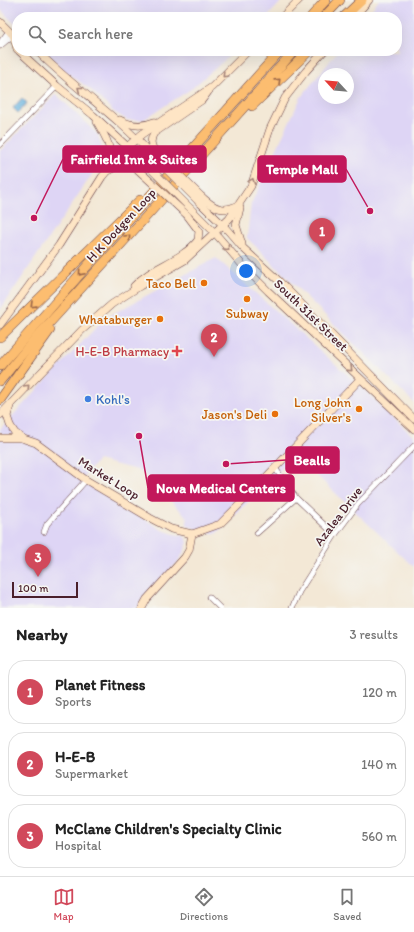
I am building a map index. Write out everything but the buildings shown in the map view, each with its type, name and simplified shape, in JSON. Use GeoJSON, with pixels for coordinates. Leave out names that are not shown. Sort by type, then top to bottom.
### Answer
{"type":"FeatureCollection","features":[{"type":"Feature","properties":{"kind":"highway"},"geometry":{"type":"LineString","coordinates":[[315,12],[326,0]]}},
{"type":"Feature","properties":{"kind":"highway"},"geometry":{"type":"LineString","coordinates":[[329,12],[340,0]]}},
{"type":"Feature","properties":{"kind":"highway"},"geometry":{"type":"LineString","coordinates":[[349,12],[362,0]]}},
{"type":"Feature","properties":{"kind":"highway","name":"H K Dodgen Loop"},"geometry":{"type":"LineString","coordinates":[[0,366],[88,265],[276,56]]}},
{"type":"Feature","properties":{"kind":"highway","name":"H K Dodgen Loop"},"geometry":{"type":"LineString","coordinates":[[0,382],[33,341],[290,56]]}},
{"type":"Feature","properties":{"kind":"highway"},"geometry":{"type":"LineString","coordinates":[[153,209],[189,175],[252,106],[304,56]]}},
{"type":"Feature","properties":{"kind":"highway"},"geometry":{"type":"LineString","coordinates":[[0,337],[150,190],[208,128],[229,109]]}},
{"type":"Feature","properties":{"kind":"highway"},"geometry":{"type":"LineString","coordinates":[[0,400],[47,334],[102,265]]}},
{"type":"Feature","properties":{"kind":"main road"},"geometry":{"type":"LineString","coordinates":[[287,12],[299,0]]}},
{"type":"Feature","properties":{"kind":"main road"},"geometry":{"type":"LineString","coordinates":[[359,12],[370,0]]}},
{"type":"Feature","properties":{"kind":"main road"},"geometry":{"type":"LineString","coordinates":[[0,22],[12,34]]}},
{"type":"Feature","properties":{"kind":"main road","name":"South 31st Street"},"geometry":{"type":"LineString","coordinates":[[24,56],[57,86],[93,115],[143,161],[189,212],[215,233],[249,272],[414,429]]}},
{"type":"Feature","properties":{"kind":"main road"},"geometry":{"type":"LineString","coordinates":[[42,56],[66,79],[152,151],[200,199],[225,210],[240,204]]}},
{"type":"Feature","properties":{"kind":"main road"},"geometry":{"type":"LineString","coordinates":[[152,151],[150,140],[154,133],[202,100],[212,87],[243,56]]}},
{"type":"Feature","properties":{"kind":"main road"},"geometry":{"type":"LineString","coordinates":[[0,415],[82,330],[112,304],[129,292],[184,260],[223,225],[240,204],[250,186],[270,129],[285,98],[320,56]]}},
{"type":"Feature","properties":{"kind":"main road"},"geometry":{"type":"LineString","coordinates":[[0,325],[59,245],[104,174],[127,147],[169,115],[212,87]]}},
{"type":"Feature","properties":{"kind":"main road"},"geometry":{"type":"LineString","coordinates":[[94,101],[118,118],[127,123],[137,125],[147,125],[169,115]]}},
{"type":"Feature","properties":{"kind":"main road"},"geometry":{"type":"LineString","coordinates":[[93,115],[109,142],[110,154],[104,174]]}},
{"type":"Feature","properties":{"kind":"main road"},"geometry":{"type":"LineString","coordinates":[[104,174],[122,163],[130,164],[189,212],[199,231],[200,236],[196,243],[180,256],[141,278],[129,292]]}},
{"type":"Feature","properties":{"kind":"main road","name":"South 31st Street"},"geometry":{"type":"LineString","coordinates":[[200,199],[243,248],[279,281],[414,419]]}},
{"type":"Feature","properties":{"kind":"main road"},"geometry":{"type":"LineString","coordinates":[[240,204],[236,225],[243,248]]}},
{"type":"Feature","properties":{"kind":"main road"},"geometry":{"type":"LineString","coordinates":[[142,608],[147,599],[186,557],[192,534],[220,524],[360,379]]}},
{"type":"Feature","properties":{"kind":"main road","name":"Market Loop"},"geometry":{"type":"LineString","coordinates":[[10,405],[8,416],[10,425],[15,433],[24,439],[36,443],[86,480],[150,518],[171,529],[192,534]]}},
{"type":"Feature","properties":{"kind":"main road","name":"Market Loop"},"geometry":{"type":"LineString","coordinates":[[0,438],[24,439]]}},
{"type":"Feature","properties":{"kind":"street"},"geometry":{"type":"LineString","coordinates":[[0,45],[12,36]]}},
{"type":"Feature","properties":{"kind":"street"},"geometry":{"type":"LineString","coordinates":[[0,145],[57,86]]}},
{"type":"Feature","properties":{"kind":"street","name":"Azalea Drive"},"geometry":{"type":"LineString","coordinates":[[292,608],[299,592],[335,536],[359,503],[414,446]]}},
{"type":"Feature","properties":{"kind":"street"},"geometry":{"type":"LineString","coordinates":[[275,468],[296,498],[335,536]]}},
{"type":"Feature","properties":{"kind":"street"},"geometry":{"type":"LineString","coordinates":[[44,532],[47,524],[86,480]]}},
{"type":"Feature","properties":{"kind":"street"},"geometry":{"type":"LineString","coordinates":[[257,533],[296,498]]}},
{"type":"Feature","properties":{"kind":"street"},"geometry":{"type":"LineString","coordinates":[[209,597],[220,608]]}},
{"type":"Feature","properties":{"kind":"shaded area"},"geometry":{"type":"Polygon","coordinates":[[[0,0],[283,0],[272,12],[12,12],[12,21],[0,9],[0,0]]]}},
{"type":"Feature","properties":{"kind":"shaded area"},"geometry":{"type":"Polygon","coordinates":[[[379,0],[414,0],[414,403],[247,238],[251,204],[301,97],[318,76],[318,104],[354,104],[354,68],[324,68],[334,56],[402,56],[402,12],[370,12],[379,0]]]}},
{"type":"Feature","properties":{"kind":"shaded area"},"geometry":{"type":"Polygon","coordinates":[[[48,56],[229,56],[191,89],[143,120],[127,120],[114,112],[91,90],[61,68],[48,56]]]}},
{"type":"Feature","properties":{"kind":"shaded area"},"geometry":{"type":"Polygon","coordinates":[[[56,94],[98,135],[103,152],[91,176],[0,310],[0,151],[56,94]]]}},
{"type":"Feature","properties":{"kind":"shaded area"},"geometry":{"type":"Polygon","coordinates":[[[216,258],[360,386],[414,437],[414,567],[295,455],[216,534],[187,526],[187,517],[141,471],[98,460],[81,480],[162,530],[184,536],[188,542],[177,563],[151,589],[138,608],[0,608],[0,429],[105,318],[216,258]]]}},
{"type":"Feature","properties":{"kind":"water"},"geometry":{"type":"Polygon","coordinates":[[[22,98],[27,103],[18,113],[13,108],[22,98]]]}},
{"type":"Feature","properties":{"kind":"place","name":"Temple Mall"},"geometry":{"type":"Point","coordinates":[370,211]}},
{"type":"Feature","properties":{"kind":"place","name":"Fairfield Inn & Suites"},"geometry":{"type":"Point","coordinates":[34,218]}},
{"type":"Feature","properties":{"kind":"place","name":"Planet Fitness"},"geometry":{"type":"Point","coordinates":[322,251]}},
{"type":"Feature","properties":{"kind":"place","name":"Taco Bell"},"geometry":{"type":"Point","coordinates":[204,283]}},
{"type":"Feature","properties":{"kind":"place","name":"Subway"},"geometry":{"type":"Point","coordinates":[247,299]}},
{"type":"Feature","properties":{"kind":"place","name":"Whataburger"},"geometry":{"type":"Point","coordinates":[160,319]}},
{"type":"Feature","properties":{"kind":"place","name":"H-E-B Pharmacy"},"geometry":{"type":"Point","coordinates":[177,351]}},
{"type":"Feature","properties":{"kind":"place","name":"H-E-B"},"geometry":{"type":"Point","coordinates":[214,357]}},
{"type":"Feature","properties":{"kind":"place","name":"Kohl's"},"geometry":{"type":"Point","coordinates":[88,399]}},
{"type":"Feature","properties":{"kind":"place","name":"Long John Silver's"},"geometry":{"type":"Point","coordinates":[359,409]}},
{"type":"Feature","properties":{"kind":"place","name":"Jason's Deli"},"geometry":{"type":"Point","coordinates":[275,414]}},
{"type":"Feature","properties":{"kind":"place","name":"Nova Medical Centers"},"geometry":{"type":"Point","coordinates":[139,436]}},
{"type":"Feature","properties":{"kind":"place","name":"Bealls"},"geometry":{"type":"Point","coordinates":[226,464]}},
{"type":"Feature","properties":{"kind":"place","name":"McClane Children's Specialty Clinic"},"geometry":{"type":"Point","coordinates":[38,577]}}]}
